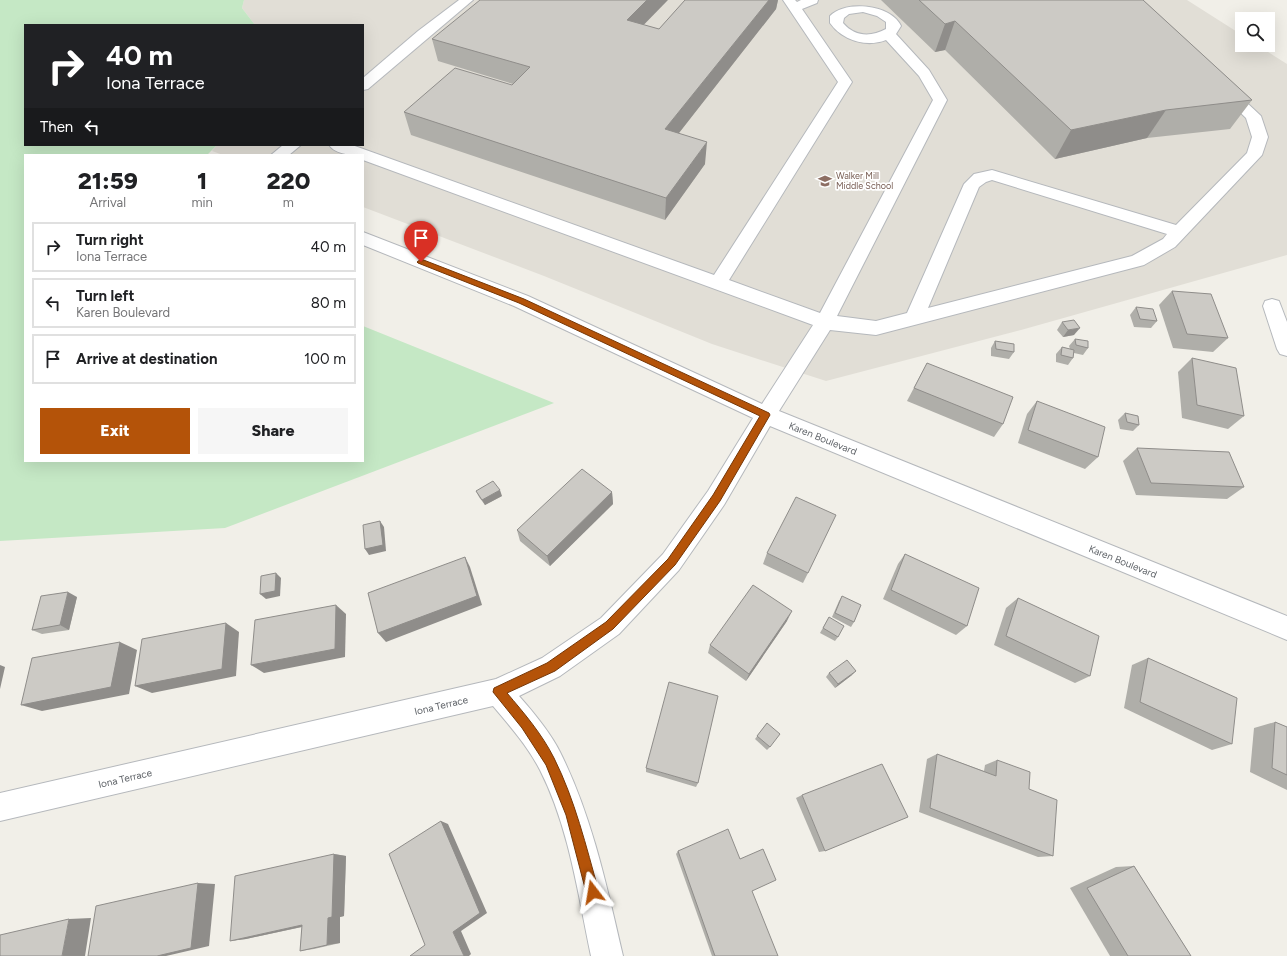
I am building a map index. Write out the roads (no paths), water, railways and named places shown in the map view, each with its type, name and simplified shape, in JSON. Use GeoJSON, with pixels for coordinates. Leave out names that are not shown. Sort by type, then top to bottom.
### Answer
{"type":"FeatureCollection","features":[{"type":"Feature","properties":{"kind":"street"},"geometry":{"type":"LineString","coordinates":[[364,85],[423,34],[467,0]]}},
{"type":"Feature","properties":{"kind":"street"},"geometry":{"type":"LineString","coordinates":[[718,283],[845,82],[792,4],[812,0]]}},
{"type":"Feature","properties":{"kind":"street","name":"Iona Terrace"},"geometry":{"type":"LineString","coordinates":[[0,807],[498,692],[551,667],[610,626],[671,562],[716,498],[825,322],[940,100],[935,87],[926,73],[888,34]]}},
{"type":"Feature","properties":{"kind":"street"},"geometry":{"type":"LineString","coordinates":[[364,155],[825,322],[876,328],[1138,261],[1170,243],[1254,155],[1260,138],[1253,116],[1213,79]]}},
{"type":"Feature","properties":{"kind":"street"},"geometry":{"type":"LineString","coordinates":[[280,154],[292,146]]}},
{"type":"Feature","properties":{"kind":"street"},"geometry":{"type":"LineString","coordinates":[[340,146],[362,154]]}},
{"type":"Feature","properties":{"kind":"street"},"geometry":{"type":"LineString","coordinates":[[914,318],[972,184],[980,178],[992,175],[1180,232]]}},
{"type":"Feature","properties":{"kind":"street","name":"Karen Boulevard"},"geometry":{"type":"LineString","coordinates":[[364,238],[521,301],[766,415],[1287,628]]}},
{"type":"Feature","properties":{"kind":"street"},"geometry":{"type":"LineString","coordinates":[[1272,306],[1287,349]]}},
{"type":"Feature","properties":{"kind":"street"},"geometry":{"type":"LineString","coordinates":[[498,692],[526,724],[550,761],[572,815],[590,879],[607,956]]}},
{"type":"Feature","properties":{"kind":"place","name":"Walker Mill Middle School"},"geometry":{"type":"Point","coordinates":[825,181]}}]}
